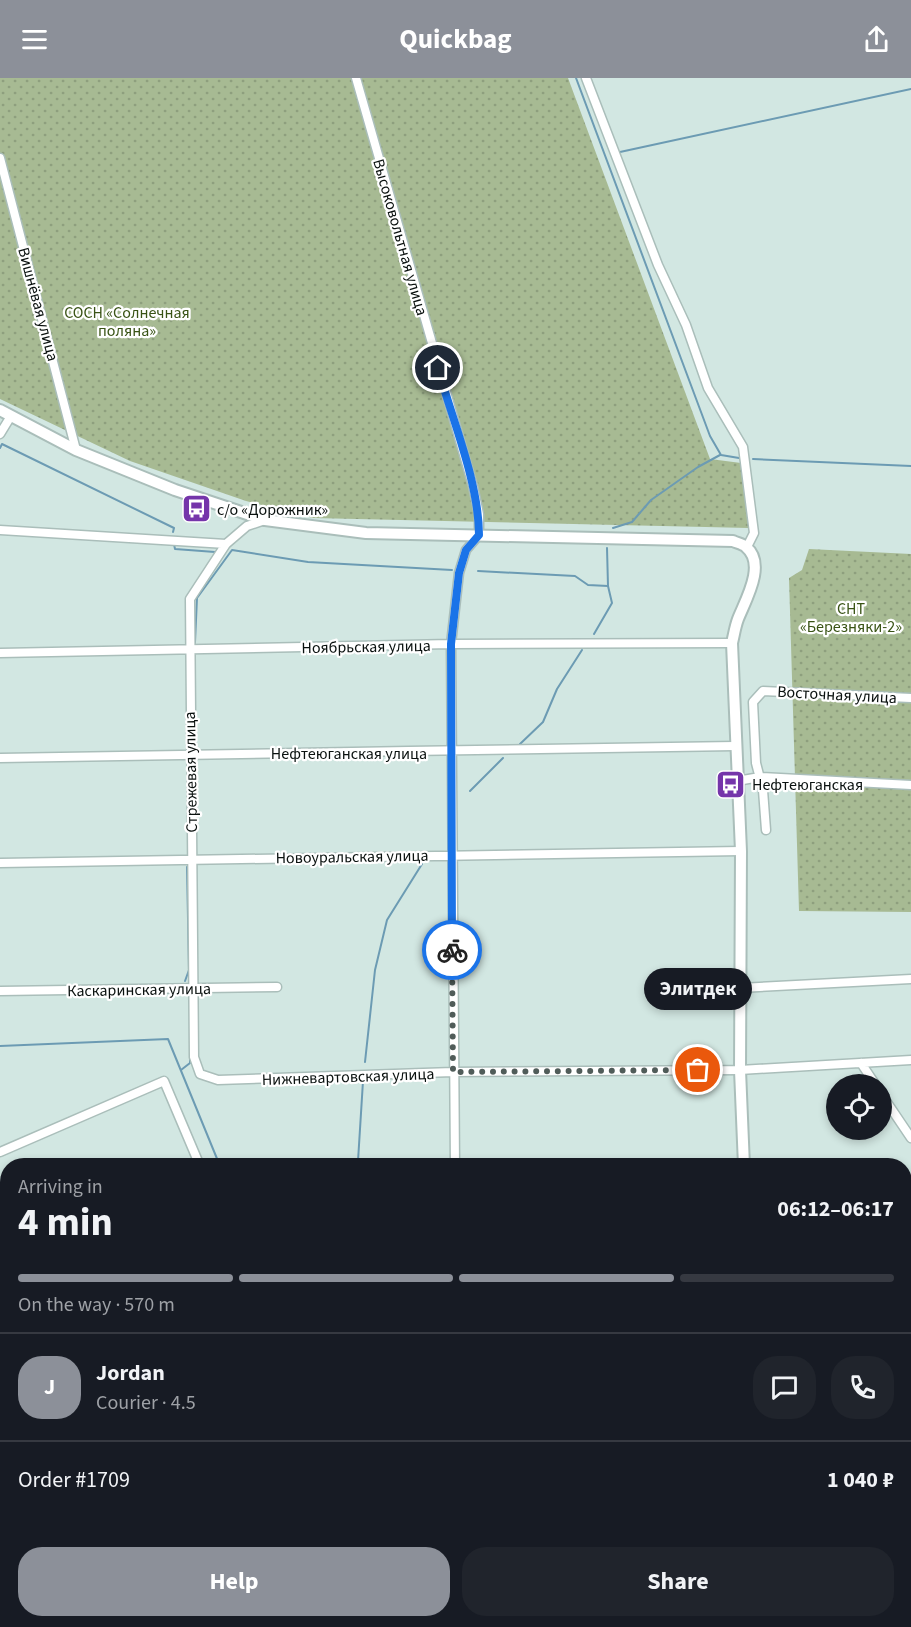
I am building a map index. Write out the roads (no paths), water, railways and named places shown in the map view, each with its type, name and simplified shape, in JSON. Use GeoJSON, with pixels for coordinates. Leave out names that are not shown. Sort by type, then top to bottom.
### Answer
{"type":"FeatureCollection","features":[{"type":"Feature","properties":{"kind":"street","name":"Высоковольтная улица"},"geometry":{"type":"LineString","coordinates":[[356,78],[473,486],[479,514],[479,535]]}},
{"type":"Feature","properties":{"kind":"street"},"geometry":{"type":"LineString","coordinates":[[586,78],[658,265],[686,325],[708,388],[743,447],[754,533],[747,548]]}},
{"type":"Feature","properties":{"kind":"street","name":"Вишнёвая улица"},"geometry":{"type":"LineString","coordinates":[[0,158],[76,450]]}},
{"type":"Feature","properties":{"kind":"street"},"geometry":{"type":"LineString","coordinates":[[0,410],[76,450],[174,490],[265,520],[366,533],[733,541],[747,548],[754,559],[754,574],[749,597],[738,619],[732,643],[741,851],[740,1070],[744,1158]]}},
{"type":"Feature","properties":{"kind":"street"},"geometry":{"type":"LineString","coordinates":[[0,434],[11,416]]}},
{"type":"Feature","properties":{"kind":"street","name":"Стрежевая улица"},"geometry":{"type":"LineString","coordinates":[[194,1058],[190,599],[226,544],[247,526],[265,520]]}},
{"type":"Feature","properties":{"kind":"street"},"geometry":{"type":"LineString","coordinates":[[0,530],[226,544]]}},
{"type":"Feature","properties":{"kind":"street"},"geometry":{"type":"LineString","coordinates":[[455,1158],[451,644],[459,573],[466,550],[479,535]]}},
{"type":"Feature","properties":{"kind":"street","name":"Ноябрьская улица"},"geometry":{"type":"LineString","coordinates":[[0,653],[451,644],[732,643]]}},
{"type":"Feature","properties":{"kind":"street","name":"Восточная улица"},"geometry":{"type":"LineString","coordinates":[[766,830],[763,790],[756,763],[753,702],[763,691],[911,698]]}},
{"type":"Feature","properties":{"kind":"street","name":"Нефтеюганская улица"},"geometry":{"type":"LineString","coordinates":[[0,758],[190,753],[452,752],[735,746]]}},
{"type":"Feature","properties":{"kind":"street"},"geometry":{"type":"LineString","coordinates":[[737,781],[760,777],[911,785]]}},
{"type":"Feature","properties":{"kind":"street","name":"Новоуральская улица"},"geometry":{"type":"LineString","coordinates":[[0,863],[741,851]]}},
{"type":"Feature","properties":{"kind":"street"},"geometry":{"type":"LineString","coordinates":[[740,988],[911,979]]}},
{"type":"Feature","properties":{"kind":"street","name":"Каскаринская улица"},"geometry":{"type":"LineString","coordinates":[[0,991],[277,987]]}},
{"type":"Feature","properties":{"kind":"street","name":"Нижневартовская улица"},"geometry":{"type":"LineString","coordinates":[[194,1058],[200,1074],[218,1080],[453,1072],[740,1070],[911,1060]]}},
{"type":"Feature","properties":{"kind":"street"},"geometry":{"type":"LineString","coordinates":[[861,1063],[868,1074]]}},
{"type":"Feature","properties":{"kind":"street"},"geometry":{"type":"LineString","coordinates":[[0,1152],[164,1081],[197,1158]]}},
{"type":"Feature","properties":{"kind":"street"},"geometry":{"type":"LineString","coordinates":[[892,1110],[911,1138]]}},
{"type":"Feature","properties":{"kind":"waterway"},"geometry":{"type":"LineString","coordinates":[[576,78],[710,436],[721,455],[739,458]]}},
{"type":"Feature","properties":{"kind":"waterway"},"geometry":{"type":"LineString","coordinates":[[620,152],[911,89]]}},
{"type":"Feature","properties":{"kind":"waterway"},"geometry":{"type":"LineString","coordinates":[[0,448],[2,444],[174,528],[173,532]]}},
{"type":"Feature","properties":{"kind":"waterway"},"geometry":{"type":"LineString","coordinates":[[613,528],[632,522],[651,500],[698,467],[720,455]]}},
{"type":"Feature","properties":{"kind":"waterway"},"geometry":{"type":"LineString","coordinates":[[753,459],[911,466]]}},
{"type":"Feature","properties":{"kind":"waterway"},"geometry":{"type":"LineString","coordinates":[[174,544],[175,549],[215,552]]}},
{"type":"Feature","properties":{"kind":"waterway"},"geometry":{"type":"LineString","coordinates":[[594,634],[612,603],[608,586],[607,548]]}},
{"type":"Feature","properties":{"kind":"waterway"},"geometry":{"type":"LineString","coordinates":[[195,642],[197,598],[232,550],[308,562],[452,570]]}},
{"type":"Feature","properties":{"kind":"waterway"},"geometry":{"type":"LineString","coordinates":[[478,571],[575,576],[588,585],[608,586]]}},
{"type":"Feature","properties":{"kind":"waterway"},"geometry":{"type":"LineString","coordinates":[[520,744],[543,722],[557,689],[582,650]]}},
{"type":"Feature","properties":{"kind":"waterway"},"geometry":{"type":"LineString","coordinates":[[470,791],[503,758]]}},
{"type":"Feature","properties":{"kind":"waterway"},"geometry":{"type":"LineString","coordinates":[[365,1062],[375,970],[387,920],[422,864]]}},
{"type":"Feature","properties":{"kind":"waterway"},"geometry":{"type":"LineString","coordinates":[[185,981],[189,970],[187,867]]}},
{"type":"Feature","properties":{"kind":"waterway"},"geometry":{"type":"LineString","coordinates":[[186,992],[191,997]]}},
{"type":"Feature","properties":{"kind":"waterway"},"geometry":{"type":"LineString","coordinates":[[0,1046],[168,1039],[217,1158]]}},
{"type":"Feature","properties":{"kind":"waterway"},"geometry":{"type":"LineString","coordinates":[[181,1070],[190,1063],[190,1050]]}},
{"type":"Feature","properties":{"kind":"waterway"},"geometry":{"type":"LineString","coordinates":[[358,1158],[363,1081]]}},
{"type":"Feature","properties":{"kind":"place","name":"с/о «Дорожник»"},"geometry":{"type":"Point","coordinates":[196,509]}},
{"type":"Feature","properties":{"kind":"place","name":"Нефтеюганская"},"geometry":{"type":"Point","coordinates":[731,784]}},
{"type":"Feature","properties":{"kind":"place","name":"Элитдек"},"geometry":{"type":"Point","coordinates":[698,1070]}},
{"type":"Feature","properties":{"kind":"park label","name":"СОСН «Солнечная поляна»"},"geometry":{"type":"Point","coordinates":[127,321]}},
{"type":"Feature","properties":{"kind":"park label","name":"СНТ «Березняки-2»"},"geometry":{"type":"Point","coordinates":[851,617]}}]}
